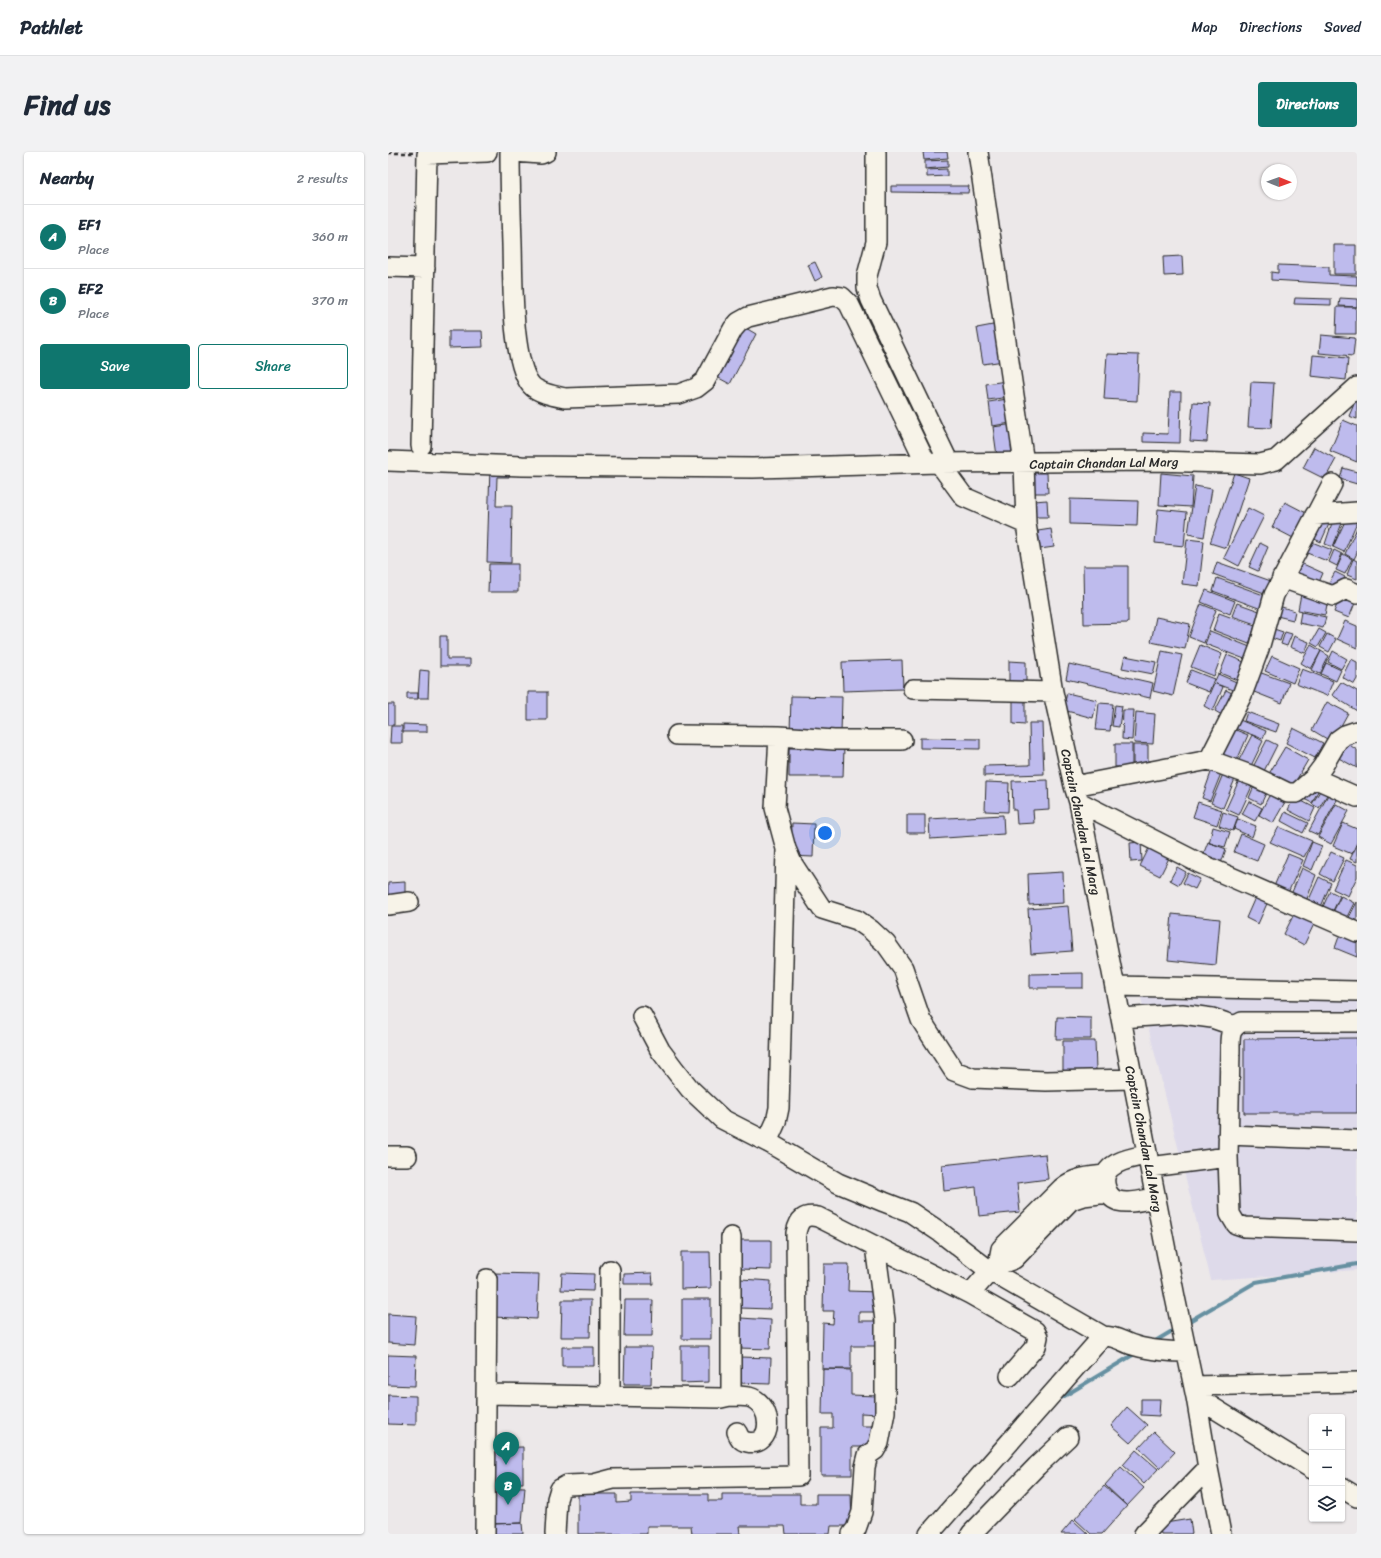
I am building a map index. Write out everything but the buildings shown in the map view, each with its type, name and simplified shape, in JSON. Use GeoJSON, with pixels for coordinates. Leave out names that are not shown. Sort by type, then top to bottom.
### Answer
{"type":"FeatureCollection","features":[{"type":"Feature","properties":{"kind":"street"},"geometry":{"type":"LineString","coordinates":[[422,446],[428,154],[487,152]]}},
{"type":"Feature","properties":{"kind":"street"},"geometry":{"type":"LineString","coordinates":[[510,152],[513,295],[517,338],[523,369],[532,386],[548,394],[565,398],[679,394],[696,388],[706,381],[733,329],[739,322],[748,317],[833,296],[842,297],[849,304],[938,463],[964,497],[1026,524]]}},
{"type":"Feature","properties":{"kind":"street"},"geometry":{"type":"LineString","coordinates":[[514,152],[541,154],[546,152]]}},
{"type":"Feature","properties":{"kind":"street"},"geometry":{"type":"LineString","coordinates":[[876,152],[876,242],[867,276],[867,288],[938,463]]}},
{"type":"Feature","properties":{"kind":"street"},"geometry":{"type":"LineString","coordinates":[[388,461],[522,466],[753,468],[938,463],[1024,463],[978,152]]}},
{"type":"Feature","properties":{"kind":"street"},"geometry":{"type":"LineString","coordinates":[[388,267],[425,268]]}},
{"type":"Feature","properties":{"kind":"street","name":"Captain Chandan Lal Marg"},"geometry":{"type":"LineString","coordinates":[[1221,1534],[1195,1392],[1155,1198],[1115,986],[1076,794],[1053,692],[1026,524],[1024,463],[1156,461],[1260,464],[1276,460],[1357,387]]}},
{"type":"Feature","properties":{"kind":"street"},"geometry":{"type":"LineString","coordinates":[[1209,760],[1242,695],[1259,649],[1274,595],[1332,484]]}},
{"type":"Feature","properties":{"kind":"street"},"geometry":{"type":"LineString","coordinates":[[1315,515],[1357,512]]}},
{"type":"Feature","properties":{"kind":"street"},"geometry":{"type":"LineString","coordinates":[[1282,578],[1333,596],[1346,589],[1357,594]]}},
{"type":"Feature","properties":{"kind":"street"},"geometry":{"type":"LineString","coordinates":[[913,689],[1053,692]]}},
{"type":"Feature","properties":{"kind":"street"},"geometry":{"type":"LineString","coordinates":[[1076,794],[1209,760],[1253,776],[1288,793],[1299,792],[1314,778],[1323,766],[1338,740],[1344,735],[1357,731]]}},
{"type":"Feature","properties":{"kind":"street"},"geometry":{"type":"LineString","coordinates":[[677,734],[779,736],[834,740],[902,740]]}},
{"type":"Feature","properties":{"kind":"street"},"geometry":{"type":"LineString","coordinates":[[779,736],[775,808],[786,849],[792,864],[822,909],[857,920],[871,930],[886,944],[903,968],[921,1020],[954,1071],[973,1078],[1046,1081],[1133,1079]]}},
{"type":"Feature","properties":{"kind":"street"},"geometry":{"type":"LineString","coordinates":[[1314,778],[1357,797]]}},
{"type":"Feature","properties":{"kind":"street"},"geometry":{"type":"LineString","coordinates":[[1076,794],[1199,863],[1357,932]]}},
{"type":"Feature","properties":{"kind":"street"},"geometry":{"type":"LineString","coordinates":[[767,1142],[776,1122],[779,1108],[786,849]]}},
{"type":"Feature","properties":{"kind":"street"},"geometry":{"type":"LineString","coordinates":[[388,905],[409,902]]}},
{"type":"Feature","properties":{"kind":"street"},"geometry":{"type":"LineString","coordinates":[[1115,986],[1357,992]]}},
{"type":"Feature","properties":{"kind":"street"},"geometry":{"type":"LineString","coordinates":[[1121,1018],[1182,1014],[1212,1018],[1235,1026]]}},
{"type":"Feature","properties":{"kind":"street"},"geometry":{"type":"LineString","coordinates":[[642,1016],[660,1050],[686,1084],[722,1119],[767,1142],[838,1183],[910,1212],[994,1268],[1103,1336],[1114,1336],[1143,1347],[1175,1352],[1184,1343]]}},
{"type":"Feature","properties":{"kind":"street"},"geometry":{"type":"LineString","coordinates":[[1357,1022],[1242,1022],[1235,1026],[1230,1032],[1228,1135],[1230,1214],[1236,1224],[1244,1227],[1357,1231]]}},
{"type":"Feature","properties":{"kind":"street"},"geometry":{"type":"LineString","coordinates":[[1228,1135],[1357,1140]]}},
{"type":"Feature","properties":{"kind":"street"},"geometry":{"type":"LineString","coordinates":[[388,1156],[407,1156]]}},
{"type":"Feature","properties":{"kind":"street"},"geometry":{"type":"LineString","coordinates":[[1155,1198],[1129,1202],[1112,1199],[1107,1184],[1109,1169],[1128,1158],[1149,1161],[1228,1157]]}},
{"type":"Feature","properties":{"kind":"street"},"geometry":{"type":"LineString","coordinates":[[970,1294],[994,1268],[1001,1249],[1062,1188],[1070,1182],[1079,1179],[1107,1184]]}},
{"type":"Feature","properties":{"kind":"street"},"geometry":{"type":"LineString","coordinates":[[555,1534],[557,1499],[560,1489],[567,1485],[594,1484],[613,1479],[798,1476],[796,1244],[797,1226],[800,1221],[810,1215],[818,1217],[970,1294],[1035,1331],[1038,1335],[1036,1346],[1010,1376]]}},
{"type":"Feature","properties":{"kind":"street"},"geometry":{"type":"LineString","coordinates":[[730,1396],[731,1237]]}},
{"type":"Feature","properties":{"kind":"street"},"geometry":{"type":"LineString","coordinates":[[852,1534],[856,1529],[862,1512],[864,1467],[868,1455],[875,1450],[879,1443],[885,1412],[884,1320],[875,1246]]}},
{"type":"Feature","properties":{"kind":"street"},"geometry":{"type":"LineString","coordinates":[[610,1270],[610,1395]]}},
{"type":"Feature","properties":{"kind":"street"},"geometry":{"type":"LineString","coordinates":[[485,1534],[487,1279]]}},
{"type":"Feature","properties":{"kind":"street"},"geometry":{"type":"LineString","coordinates":[[929,1534],[1103,1336]]}},
{"type":"Feature","properties":{"kind":"street"},"geometry":{"type":"LineString","coordinates":[[1195,1392],[1357,1382]]}},
{"type":"Feature","properties":{"kind":"street"},"geometry":{"type":"LineString","coordinates":[[1195,1392],[1309,1467]]}},
{"type":"Feature","properties":{"kind":"street"},"geometry":{"type":"LineString","coordinates":[[487,1394],[721,1398],[730,1396],[748,1397],[762,1405],[766,1412],[767,1430],[764,1438],[759,1442],[744,1442],[739,1437],[737,1432]]}},
{"type":"Feature","properties":{"kind":"street"},"geometry":{"type":"LineString","coordinates":[[971,1534],[1029,1473],[1068,1437]]}},
{"type":"Feature","properties":{"kind":"street"},"geometry":{"type":"LineString","coordinates":[[1144,1534],[1208,1468]]}},
{"type":"Feature","properties":{"kind":"street"},"geometry":{"type":"LineString","coordinates":[[1345,1490],[1357,1497]]}},
{"type":"Feature","properties":{"kind":"path"},"geometry":{"type":"LineString","coordinates":[[388,153],[428,154]]}},
{"type":"Feature","properties":{"kind":"shaded area"},"geometry":{"type":"Polygon","coordinates":[[[1141,998],[1357,999],[1357,1270],[1211,1280],[1141,998]]]}},
{"type":"Feature","properties":{"kind":"waterway"},"geometry":{"type":"LineString","coordinates":[[1186,1323],[1256,1282],[1357,1264]]}},
{"type":"Feature","properties":{"kind":"waterway"},"geometry":{"type":"LineString","coordinates":[[1152,1343],[1177,1328]]}},
{"type":"Feature","properties":{"kind":"waterway"},"geometry":{"type":"LineString","coordinates":[[1061,1398],[1136,1353]]}},
{"type":"Feature","properties":{"kind":"place","name":"EF1"},"geometry":{"type":"Point","coordinates":[506,1465]}},
{"type":"Feature","properties":{"kind":"place","name":"EF2"},"geometry":{"type":"Point","coordinates":[508,1505]}}]}
